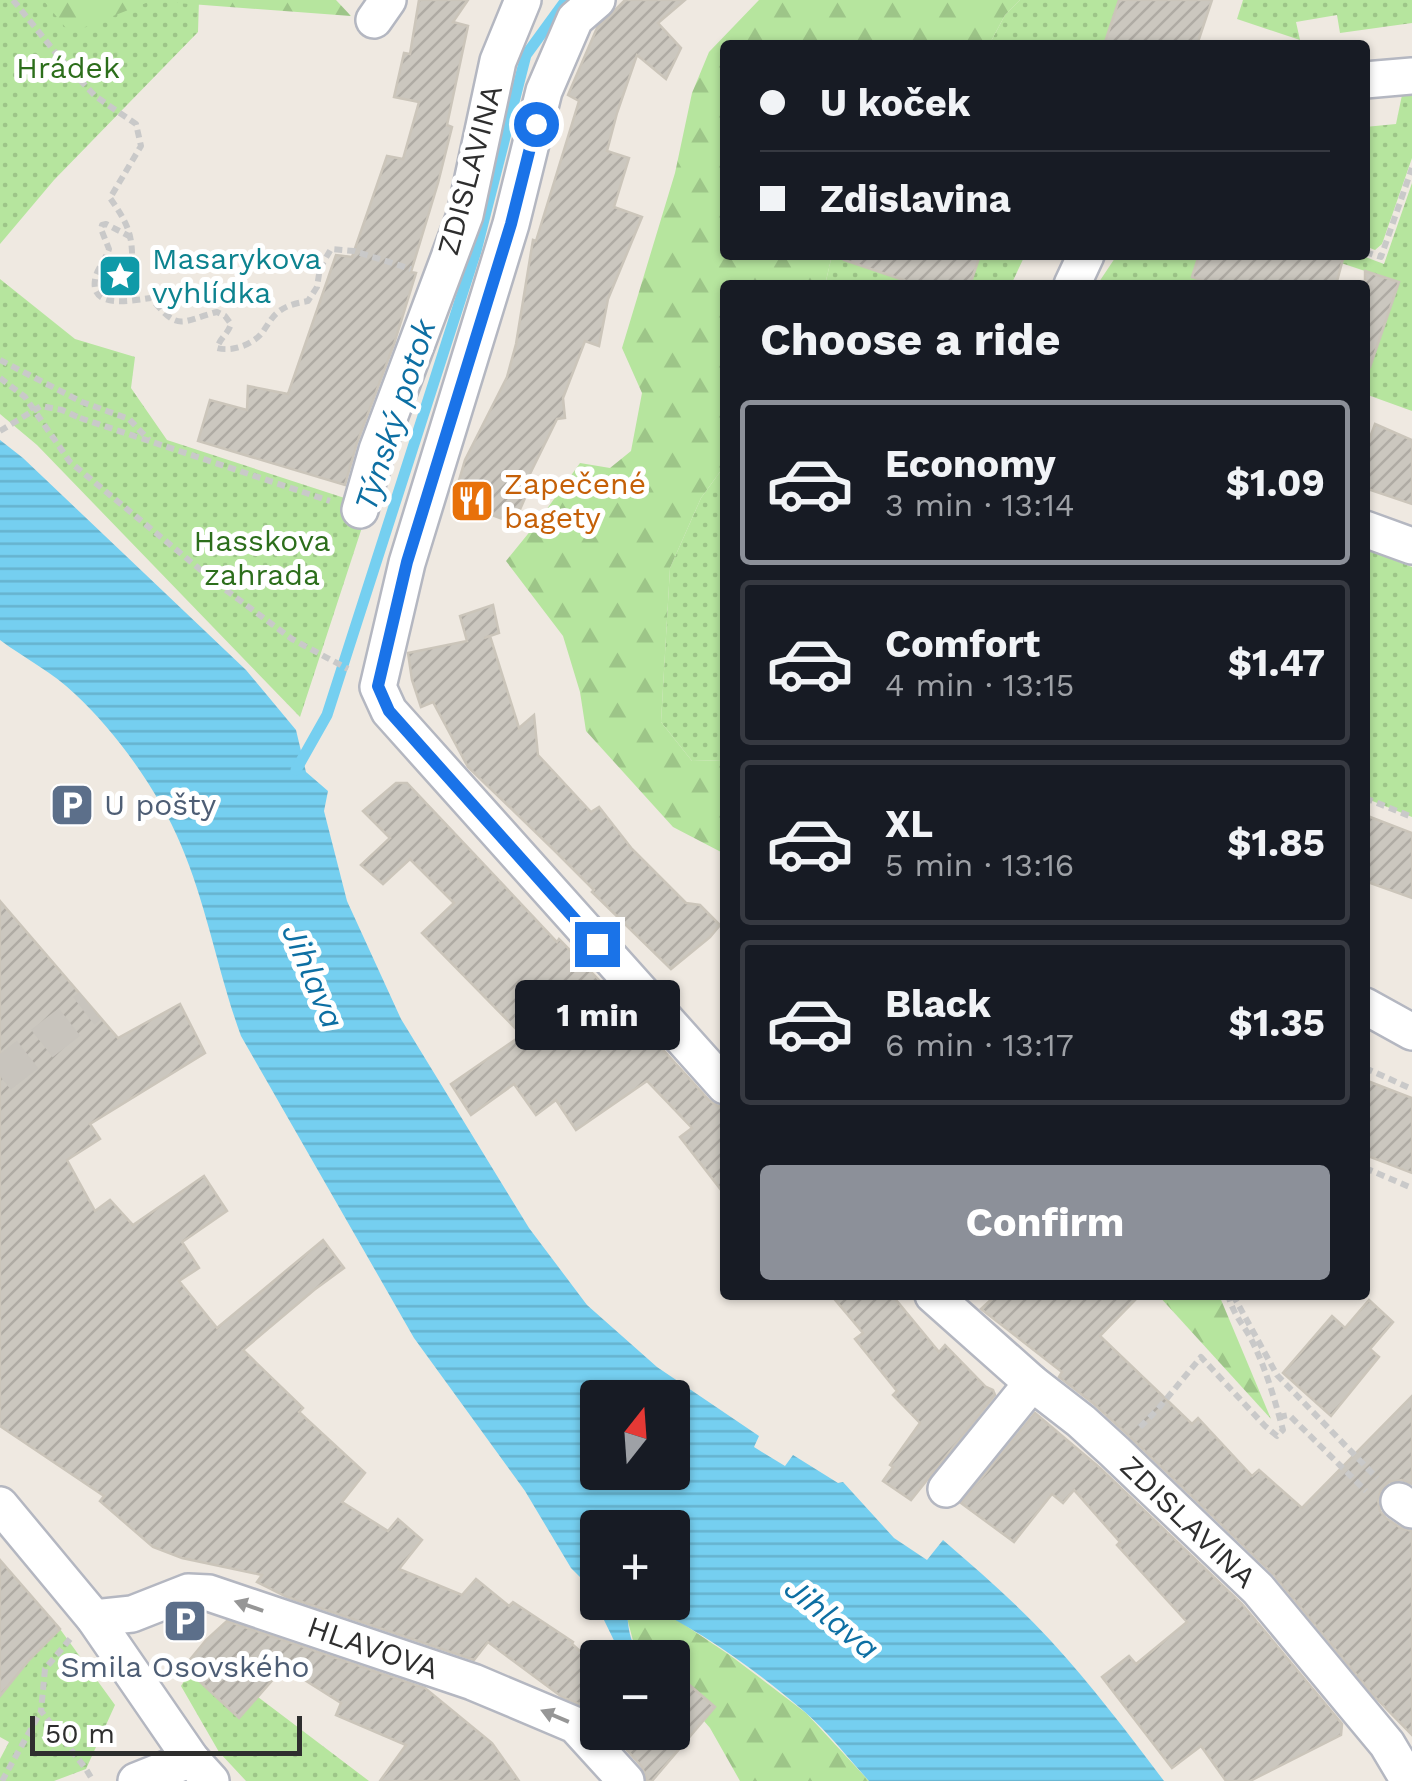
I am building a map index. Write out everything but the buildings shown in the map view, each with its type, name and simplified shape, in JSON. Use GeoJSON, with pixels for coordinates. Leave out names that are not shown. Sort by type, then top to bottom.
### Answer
{"type":"FeatureCollection","features":[{"type":"Feature","properties":{"kind":"street","name":"ZDISLAVINA"},"geometry":{"type":"LineString","coordinates":[[360,510],[377,450],[465,216],[498,61],[523,0]]}},
{"type":"Feature","properties":{"kind":"street","name":"ZDISLAVINA"},"geometry":{"type":"LineString","coordinates":[[596,0],[575,19],[544,91],[511,224],[407,562],[378,686],[389,711],[720,1080]]}},
{"type":"Feature","properties":{"kind":"street"},"geometry":{"type":"LineString","coordinates":[[1370,80],[1412,76]]}},
{"type":"Feature","properties":{"kind":"street"},"geometry":{"type":"LineString","coordinates":[[1370,530],[1412,546]]}},
{"type":"Feature","properties":{"kind":"street"},"geometry":{"type":"LineString","coordinates":[[1370,1009],[1412,1032]]}},
{"type":"Feature","properties":{"kind":"street","name":"ZDISLAVINA"},"geometry":{"type":"LineString","coordinates":[[938,1300],[1145,1479],[1258,1588],[1388,1744],[1409,1781]]}},
{"type":"Feature","properties":{"kind":"street"},"geometry":{"type":"LineString","coordinates":[[946,1489],[1032,1384]]}},
{"type":"Feature","properties":{"kind":"street"},"geometry":{"type":"LineString","coordinates":[[0,1505],[94,1618],[201,1770],[136,1781]]}},
{"type":"Feature","properties":{"kind":"street","name":"HLAVOVA"},"geometry":{"type":"LineString","coordinates":[[94,1618],[132,1614],[188,1592],[209,1593],[474,1682],[575,1725],[626,1781]]}},
{"type":"Feature","properties":{"kind":"path"},"geometry":{"type":"LineString","coordinates":[[13,0],[95,96],[136,124],[141,146],[110,198],[126,221],[132,262]]}},
{"type":"Feature","properties":{"kind":"path"},"geometry":{"type":"LineString","coordinates":[[1370,254],[1381,257],[1412,168]]}},
{"type":"Feature","properties":{"kind":"path"},"geometry":{"type":"LineString","coordinates":[[131,237],[102,225],[110,249],[95,279],[102,298],[112,302],[151,298],[165,316],[177,323],[217,312],[231,324],[229,333],[219,342],[217,348],[222,351],[258,338],[279,311],[308,301],[318,287],[320,268],[332,249],[354,251],[440,278]]}},
{"type":"Feature","properties":{"kind":"path"},"geometry":{"type":"LineString","coordinates":[[0,360],[82,402],[129,419],[150,441]]}},
{"type":"Feature","properties":{"kind":"path"},"geometry":{"type":"LineString","coordinates":[[0,378],[26,397],[70,462],[219,585],[292,639],[352,671]]}},
{"type":"Feature","properties":{"kind":"path"},"geometry":{"type":"LineString","coordinates":[[0,431],[41,406],[62,410],[360,510]]}},
{"type":"Feature","properties":{"kind":"path"},"geometry":{"type":"LineString","coordinates":[[1370,800],[1412,817]]}},
{"type":"Feature","properties":{"kind":"path"},"geometry":{"type":"LineString","coordinates":[[1370,1070],[1412,1089]]}},
{"type":"Feature","properties":{"kind":"path"},"geometry":{"type":"LineString","coordinates":[[1370,1170],[1412,1188]]}},
{"type":"Feature","properties":{"kind":"path"},"geometry":{"type":"LineString","coordinates":[[1158,1409],[1201,1357],[1265,1426],[1277,1436],[1283,1430],[1264,1366],[1234,1315],[1232,1300]]}},
{"type":"Feature","properties":{"kind":"path"},"geometry":{"type":"LineString","coordinates":[[1234,1300],[1277,1376],[1405,1505]]}},
{"type":"Feature","properties":{"kind":"path"},"geometry":{"type":"LineString","coordinates":[[1279,1417],[1290,1415],[1374,1499],[1405,1505]]}},
{"type":"Feature","properties":{"kind":"path"},"geometry":{"type":"LineString","coordinates":[[2,1781],[41,1711],[45,1670],[94,1618]]}},
{"type":"Feature","properties":{"kind":"path"},"geometry":{"type":"LineString","coordinates":[[41,1711],[93,1781]]}},
{"type":"Feature","properties":{"kind":"green space","name":"Hrádek"},"geometry":{"type":"Polygon","coordinates":[[[0,0],[199,0],[198,32],[54,180],[0,244],[0,0]]]}},
{"type":"Feature","properties":{"kind":"green space"},"geometry":{"type":"Polygon","coordinates":[[[43,0],[336,0],[351,16],[151,1],[70,33],[43,0]]]}},
{"type":"Feature","properties":{"kind":"green space"},"geometry":{"type":"Polygon","coordinates":[[[759,0],[1020,0],[1005,15],[992,40],[721,40],[759,0]]]}},
{"type":"Feature","properties":{"kind":"green space"},"geometry":{"type":"Polygon","coordinates":[[[1020,0],[1119,0],[1106,40],[992,40],[1005,15],[1020,0]]]}},
{"type":"Feature","properties":{"kind":"green space"},"geometry":{"type":"Polygon","coordinates":[[[1243,0],[1412,0],[1412,23],[1340,33],[1337,15],[1296,22],[1300,40],[1237,19],[1243,0]]]}},
{"type":"Feature","properties":{"kind":"green space"},"geometry":{"type":"Polygon","coordinates":[[[720,41],[720,260],[831,260],[826,280],[720,280],[720,472],[701,498],[670,568],[661,722],[692,761],[720,760],[720,851],[673,827],[586,731],[580,692],[563,636],[506,561],[580,463],[610,468],[631,451],[642,393],[622,348],[675,173],[692,93],[709,52],[720,41]]]}},
{"type":"Feature","properties":{"kind":"green space"},"geometry":{"type":"Polygon","coordinates":[[[1412,94],[1412,158],[1382,244],[1375,250],[1370,248],[1370,127],[1396,124],[1402,95],[1412,94]]]}},
{"type":"Feature","properties":{"kind":"green space"},"geometry":{"type":"Polygon","coordinates":[[[1412,183],[1412,411],[1370,396],[1370,337],[1379,340],[1398,282],[1341,263],[1370,259],[1384,264],[1412,183]]]}},
{"type":"Feature","properties":{"kind":"green space"},"geometry":{"type":"Polygon","coordinates":[[[831,260],[1023,260],[1013,280],[826,280],[831,260]]]}},
{"type":"Feature","properties":{"kind":"green space"},"geometry":{"type":"Polygon","coordinates":[[[1114,260],[1197,260],[1192,277],[1201,280],[1100,280],[1114,260]]]}},
{"type":"Feature","properties":{"kind":"green space","name":"Hasskova zahrada"},"geometry":{"type":"Polygon","coordinates":[[[0,279],[75,339],[135,357],[131,388],[167,440],[369,506],[300,717],[37,445],[0,414],[0,279]]]}},
{"type":"Feature","properties":{"kind":"green space"},"geometry":{"type":"Polygon","coordinates":[[[720,472],[720,760],[692,761],[661,722],[670,568],[701,498],[720,472]]]}},
{"type":"Feature","properties":{"kind":"green space"},"geometry":{"type":"Polygon","coordinates":[[[1370,551],[1412,567],[1412,817],[1370,800],[1370,551]]]}},
{"type":"Feature","properties":{"kind":"green space"},"geometry":{"type":"Polygon","coordinates":[[[1163,1300],[1221,1300],[1271,1419],[1163,1300]]]}},
{"type":"Feature","properties":{"kind":"green space"},"geometry":{"type":"Polygon","coordinates":[[[628,1620],[677,1620],[806,1713],[869,1781],[740,1781],[704,1721],[715,1707],[690,1685],[690,1640],[633,1640],[628,1620]]]}},
{"type":"Feature","properties":{"kind":"green space"},"geometry":{"type":"Polygon","coordinates":[[[60,1629],[115,1705],[86,1769],[54,1781],[0,1781],[0,1759],[9,1742],[0,1737],[0,1693],[60,1629]]]}},
{"type":"Feature","properties":{"kind":"green space"},"geometry":{"type":"Polygon","coordinates":[[[190,1672],[239,1717],[258,1697],[369,1781],[246,1781],[219,1752],[181,1686],[190,1672]]]}},
{"type":"Feature","properties":{"kind":"water","name":"Jihlava"},"geometry":{"type":"Polygon","coordinates":[[[0,440],[246,670],[296,730],[306,772],[328,791],[324,811],[347,901],[401,1019],[529,1228],[587,1305],[676,1380],[580,1380],[580,1490],[690,1490],[690,1389],[759,1436],[754,1447],[785,1466],[793,1455],[838,1483],[843,1482],[894,1538],[927,1560],[943,1540],[1051,1641],[1164,1781],[869,1781],[813,1720],[768,1682],[675,1620],[690,1620],[690,1510],[580,1510],[580,1577],[525,1491],[414,1338],[241,1036],[190,868],[149,784],[106,727],[48,672],[0,640],[0,440]]]}},
{"type":"Feature","properties":{"kind":"water"},"geometry":{"type":"Polygon","coordinates":[[[604,1620],[628,1620],[632,1640],[614,1640],[604,1620]]]}},
{"type":"Feature","properties":{"kind":"waterway","name":"Týnský potok"},"geometry":{"type":"LineString","coordinates":[[296,770],[327,715],[476,251],[526,55],[566,0]]}},
{"type":"Feature","properties":{"kind":"tunnel"},"geometry":{"type":"LineString","coordinates":[[0,1076],[90,1006]]}},
{"type":"Feature","properties":{"kind":"place","name":"Masarykova vyhlídka"},"geometry":{"type":"Point","coordinates":[120,276]}},
{"type":"Feature","properties":{"kind":"place","name":"Zapečené bagety"},"geometry":{"type":"Point","coordinates":[472,501]}},
{"type":"Feature","properties":{"kind":"place","name":"U pošty"},"geometry":{"type":"Point","coordinates":[72,805]}},
{"type":"Feature","properties":{"kind":"place","name":"Smila Osovského"},"geometry":{"type":"Point","coordinates":[185,1621]}},
{"type":"Feature","properties":{"kind":"route"},"geometry":{"type":"LineString","coordinates":[[536,124],[511,224],[407,562],[378,686],[389,711],[597,944]]}}]}
